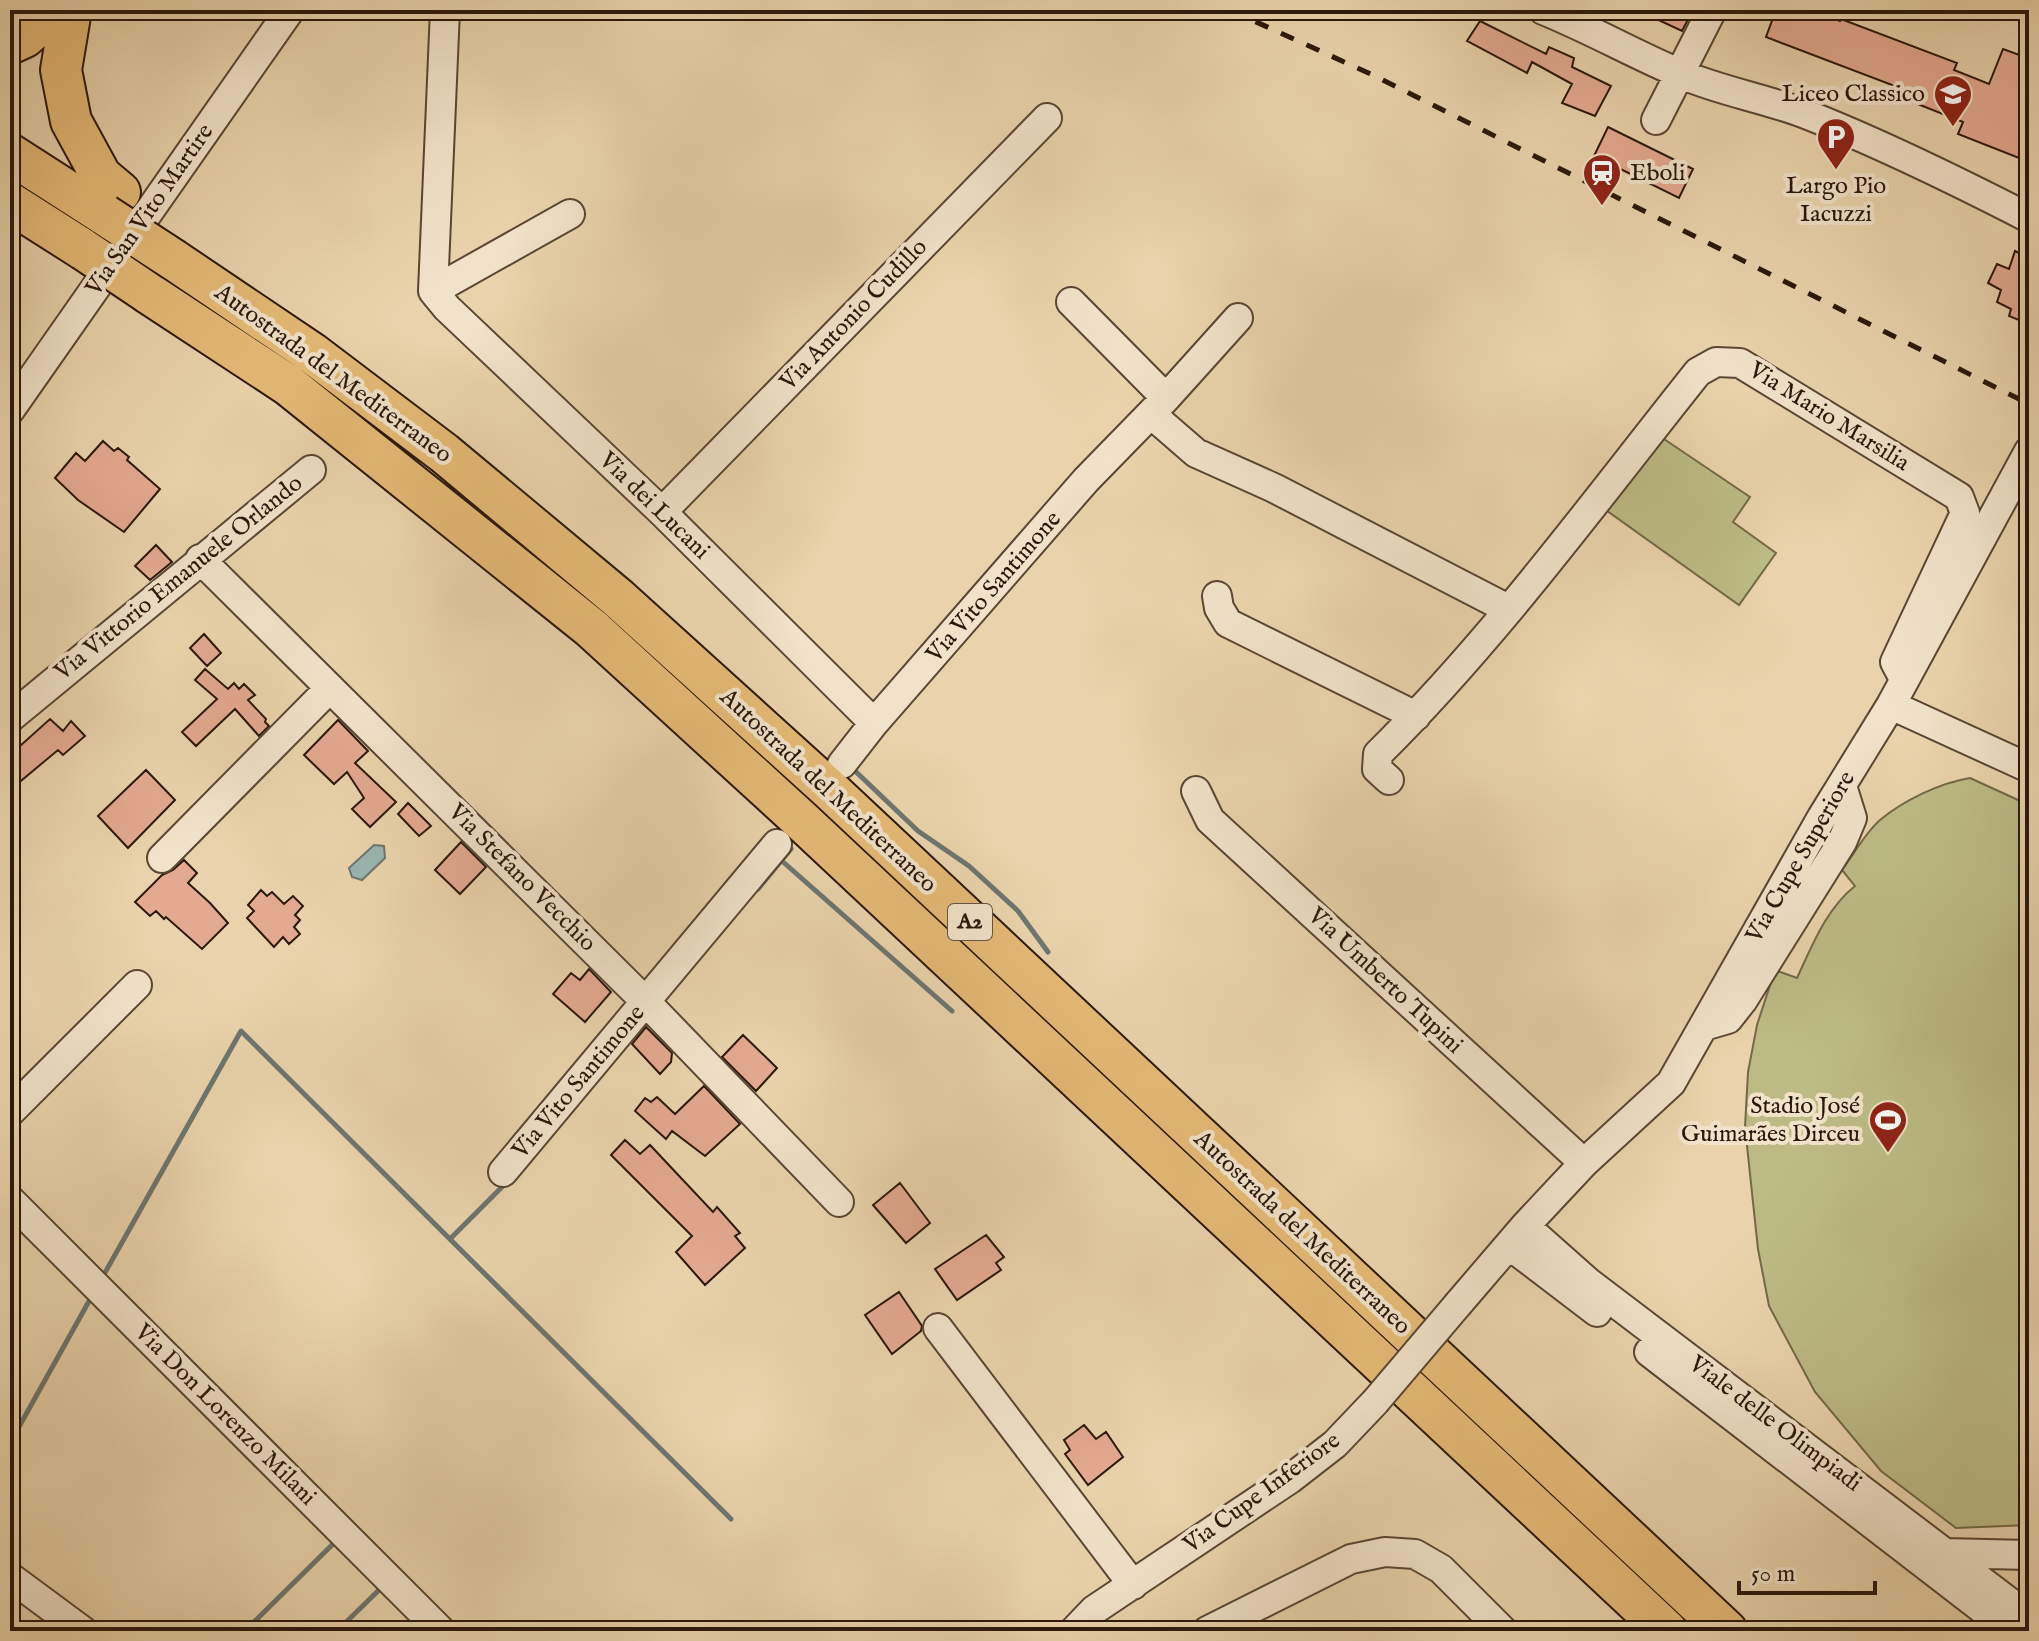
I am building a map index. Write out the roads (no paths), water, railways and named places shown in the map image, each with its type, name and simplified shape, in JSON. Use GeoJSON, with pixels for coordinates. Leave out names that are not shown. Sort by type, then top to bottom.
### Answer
{"type":"FeatureCollection","features":[{"type":"Feature","properties":{"kind":"highway"},"geometry":{"type":"LineString","coordinates":[[10,44],[25,37],[55,10]]}},
{"type":"Feature","properties":{"kind":"highway"},"geometry":{"type":"LineString","coordinates":[[71,10],[61,70],[71,121],[101,176],[112,204]]}},
{"type":"Feature","properties":{"kind":"highway","name":"Autostrada del Mediterraneo"},"geometry":{"type":"LineString","coordinates":[[10,154],[112,204],[177,248],[444,453],[618,598],[830,790],[1727,1631]]}},
{"type":"Feature","properties":{"kind":"highway","name":"Autostrada del Mediterraneo"},"geometry":{"type":"LineString","coordinates":[[10,203],[78,256],[139,296],[288,385],[591,628],[744,767],[1667,1631]]}},
{"type":"Feature","properties":{"kind":"highway"},"geometry":{"type":"LineString","coordinates":[[10,228],[78,256]]}},
{"type":"Feature","properties":{"kind":"street","name":"Via San Vito Martire"},"geometry":{"type":"LineString","coordinates":[[10,410],[290,10]]}},
{"type":"Feature","properties":{"kind":"street"},"geometry":{"type":"LineString","coordinates":[[433,291],[445,10]]}},
{"type":"Feature","properties":{"kind":"street"},"geometry":{"type":"LineString","coordinates":[[1543,10],[1681,74],[1803,113],[1963,194],[2029,218]]}},
{"type":"Feature","properties":{"kind":"street"},"geometry":{"type":"LineString","coordinates":[[1656,120],[1712,10]]}},
{"type":"Feature","properties":{"kind":"street","name":"Via Antonio Cudillo"},"geometry":{"type":"LineString","coordinates":[[662,512],[1047,118]]}},
{"type":"Feature","properties":{"kind":"street"},"geometry":{"type":"LineString","coordinates":[[433,291],[570,214]]}},
{"type":"Feature","properties":{"kind":"street","name":"Via dei Lucani"},"geometry":{"type":"LineString","coordinates":[[433,291],[874,723]]}},
{"type":"Feature","properties":{"kind":"street"},"geometry":{"type":"LineString","coordinates":[[1071,302],[1196,453],[1274,488],[1508,609]]}},
{"type":"Feature","properties":{"kind":"street","name":"Via Vito Santimone"},"geometry":{"type":"LineString","coordinates":[[842,764],[874,723],[1086,480],[1238,318]]}},
{"type":"Feature","properties":{"kind":"street","name":"Via Mario Marsilia"},"geometry":{"type":"LineString","coordinates":[[1389,780],[1377,769],[1378,754],[1416,716],[1508,609],[1698,372],[1716,362],[1740,363],[1959,497],[1965,513],[1895,662],[1904,679]]}},
{"type":"Feature","properties":{"kind":"street","name":"Via Cupe Superiore"},"geometry":{"type":"LineString","coordinates":[[1517,1235],[1584,1163],[1671,1083],[1891,705],[2029,451]]}},
{"type":"Feature","properties":{"kind":"street","name":"Via Vittorio Emanuele Orlando"},"geometry":{"type":"LineString","coordinates":[[10,718],[311,470]]}},
{"type":"Feature","properties":{"kind":"street","name":"Via Stefano Vecchio"},"geometry":{"type":"LineString","coordinates":[[200,559],[646,1002],[839,1202]]}},
{"type":"Feature","properties":{"kind":"street"},"geometry":{"type":"LineString","coordinates":[[1217,596],[1219,608],[1228,623],[1416,716]]}},
{"type":"Feature","properties":{"kind":"street"},"geometry":{"type":"LineString","coordinates":[[162,858],[330,688]]}},
{"type":"Feature","properties":{"kind":"street"},"geometry":{"type":"LineString","coordinates":[[1891,705],[2029,768]]}},
{"type":"Feature","properties":{"kind":"street","name":"Via Umberto Tupini"},"geometry":{"type":"LineString","coordinates":[[1196,791],[1210,820],[1584,1163]]}},
{"type":"Feature","properties":{"kind":"street","name":"Via Vito Santimone"},"geometry":{"type":"LineString","coordinates":[[503,1172],[777,844]]}},
{"type":"Feature","properties":{"kind":"street"},"geometry":{"type":"LineString","coordinates":[[10,1112],[137,985]]}},
{"type":"Feature","properties":{"kind":"street","name":"Via Don Lorenzo Milani"},"geometry":{"type":"LineString","coordinates":[[10,1200],[441,1631]]}},
{"type":"Feature","properties":{"kind":"street","name":"Via Cupe Inferiore"},"geometry":{"type":"LineString","coordinates":[[1074,1631],[1094,1610],[1290,1479],[1335,1444],[1375,1402],[1517,1235]]}},
{"type":"Feature","properties":{"kind":"street","name":"Viale delle Olimpiadi"},"geometry":{"type":"LineString","coordinates":[[1517,1235],[1594,1321],[2011,1631]]}},
{"type":"Feature","properties":{"kind":"street","name":"Viale delle Olimpiadi"},"geometry":{"type":"LineString","coordinates":[[1517,1235],[1588,1282],[2029,1617]]}},
{"type":"Feature","properties":{"kind":"street"},"geometry":{"type":"LineString","coordinates":[[938,1328],[1133,1585]]}},
{"type":"Feature","properties":{"kind":"street"},"geometry":{"type":"LineString","coordinates":[[1207,1631],[1351,1559],[1385,1552],[1415,1554],[1441,1569],[1503,1631]]}},
{"type":"Feature","properties":{"kind":"street"},"geometry":{"type":"LineString","coordinates":[[1944,1553],[2029,1555]]}},
{"type":"Feature","properties":{"kind":"street"},"geometry":{"type":"LineString","coordinates":[[10,1577],[83,1631]]}},
{"type":"Feature","properties":{"kind":"water"},"geometry":{"type":"Polygon","coordinates":[[[374,845],[384,846],[385,858],[362,880],[352,877],[349,868],[374,845]]]}},
{"type":"Feature","properties":{"kind":"waterway"},"geometry":{"type":"LineString","coordinates":[[852,768],[918,831],[969,866],[1018,911],[1048,952]]}},
{"type":"Feature","properties":{"kind":"waterway"},"geometry":{"type":"LineString","coordinates":[[758,889],[791,849]]}},
{"type":"Feature","properties":{"kind":"waterway"},"geometry":{"type":"LineString","coordinates":[[782,861],[952,1011]]}},
{"type":"Feature","properties":{"kind":"waterway"},"geometry":{"type":"LineString","coordinates":[[102,1278],[241,1031],[731,1519]]}},
{"type":"Feature","properties":{"kind":"waterway"},"geometry":{"type":"LineString","coordinates":[[451,1238],[507,1182]]}},
{"type":"Feature","properties":{"kind":"waterway"},"geometry":{"type":"LineString","coordinates":[[10,1443],[93,1294]]}},
{"type":"Feature","properties":{"kind":"waterway"},"geometry":{"type":"LineString","coordinates":[[245,1631],[335,1542]]}},
{"type":"Feature","properties":{"kind":"waterway"},"geometry":{"type":"LineString","coordinates":[[337,1631],[381,1588]]}},
{"type":"Feature","properties":{"kind":"railway"},"geometry":{"type":"LineString","coordinates":[[1230,10],[1375,76],[2029,404]]}},
{"type":"Feature","properties":{"kind":"place","name":"Liceo Classico"},"geometry":{"type":"Point","coordinates":[1953,128]}},
{"type":"Feature","properties":{"kind":"place","name":"Largo Pio Iacuzzi"},"geometry":{"type":"Point","coordinates":[1836,171]}},
{"type":"Feature","properties":{"kind":"place","name":"Eboli"},"geometry":{"type":"Point","coordinates":[1602,207]}},
{"type":"Feature","properties":{"kind":"place","name":"Stadio José Guimarães Dirceu"},"geometry":{"type":"Point","coordinates":[1888,1154]}}]}
